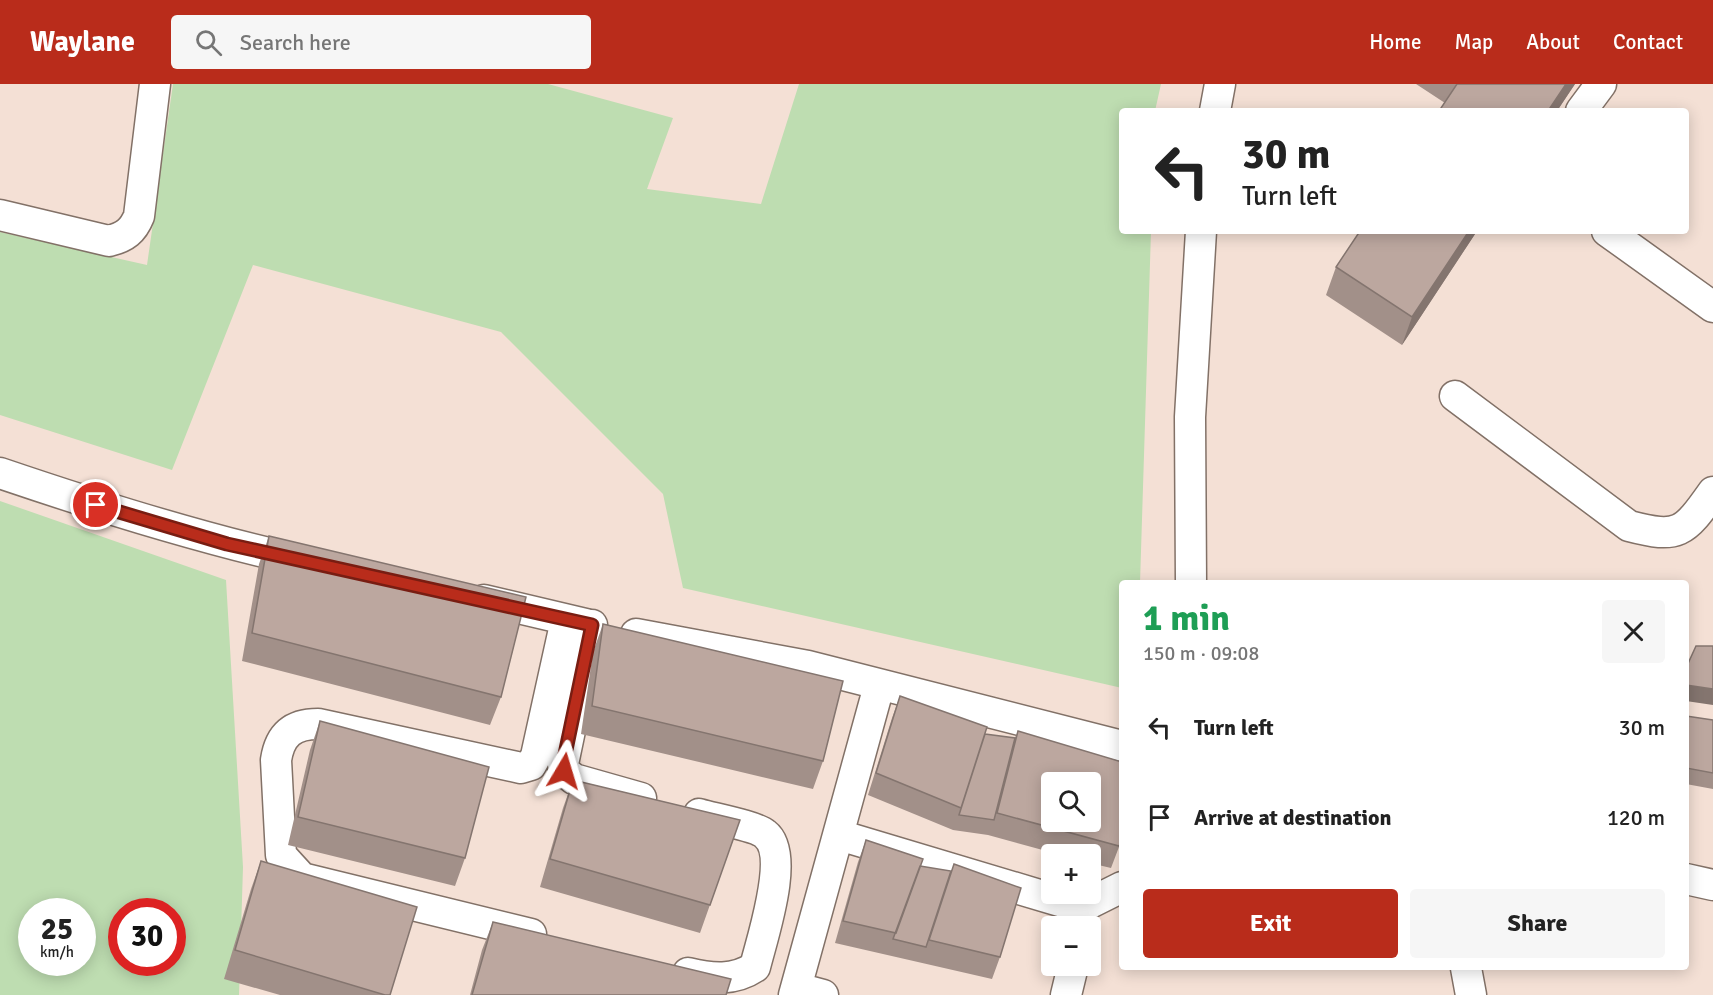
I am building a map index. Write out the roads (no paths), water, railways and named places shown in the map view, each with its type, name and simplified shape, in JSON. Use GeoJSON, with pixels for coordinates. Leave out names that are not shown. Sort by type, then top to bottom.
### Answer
{"type":"FeatureCollection","features":[{"type":"Feature","properties":{"kind":"street"},"geometry":{"type":"LineString","coordinates":[[0,215],[109,241],[123,237],[134,227],[139,216],[155,84]]}},
{"type":"Feature","properties":{"kind":"street"},"geometry":{"type":"LineString","coordinates":[[1216,108],[1220,84]]}},
{"type":"Feature","properties":{"kind":"street"},"geometry":{"type":"LineString","coordinates":[[1583,108],[1601,84]]}},
{"type":"Feature","properties":{"kind":"street"},"geometry":{"type":"LineString","coordinates":[[1191,580],[1190,417],[1202,234]]}},
{"type":"Feature","properties":{"kind":"street"},"geometry":{"type":"LineString","coordinates":[[1611,234],[1713,308]]}},
{"type":"Feature","properties":{"kind":"street"},"geometry":{"type":"LineString","coordinates":[[1455,396],[1629,526],[1659,534],[1678,531],[1692,522],[1713,492]]}},
{"type":"Feature","properties":{"kind":"street"},"geometry":{"type":"LineString","coordinates":[[0,473],[115,512],[227,544],[326,566]]}},
{"type":"Feature","properties":{"kind":"street"},"geometry":{"type":"LineString","coordinates":[[458,594],[579,623],[808,666],[879,686],[1119,745]]}},
{"type":"Feature","properties":{"kind":"street"},"geometry":{"type":"LineString","coordinates":[[579,623],[564,771],[574,779],[764,832],[774,844],[775,883],[755,967],[743,975],[726,978],[703,977],[657,966]]}},
{"type":"Feature","properties":{"kind":"street"},"geometry":{"type":"LineString","coordinates":[[554,940],[302,878],[281,855],[276,760],[278,749],[285,736],[301,724],[318,724],[521,768],[531,765],[536,756],[579,623]]}},
{"type":"Feature","properties":{"kind":"street"},"geometry":{"type":"LineString","coordinates":[[805,993],[839,835],[879,686]]}},
{"type":"Feature","properties":{"kind":"street"},"geometry":{"type":"LineString","coordinates":[[839,835],[1066,903],[1076,916]]}},
{"type":"Feature","properties":{"kind":"street"},"geometry":{"type":"LineString","coordinates":[[1689,880],[1713,885]]}},
{"type":"Feature","properties":{"kind":"street"},"geometry":{"type":"LineString","coordinates":[[1081,916],[1119,889]]}},
{"type":"Feature","properties":{"kind":"street"},"geometry":{"type":"LineString","coordinates":[[1466,970],[1472,995]]}},
{"type":"Feature","properties":{"kind":"street"},"geometry":{"type":"LineString","coordinates":[[1066,995],[1070,976]]}}]}
